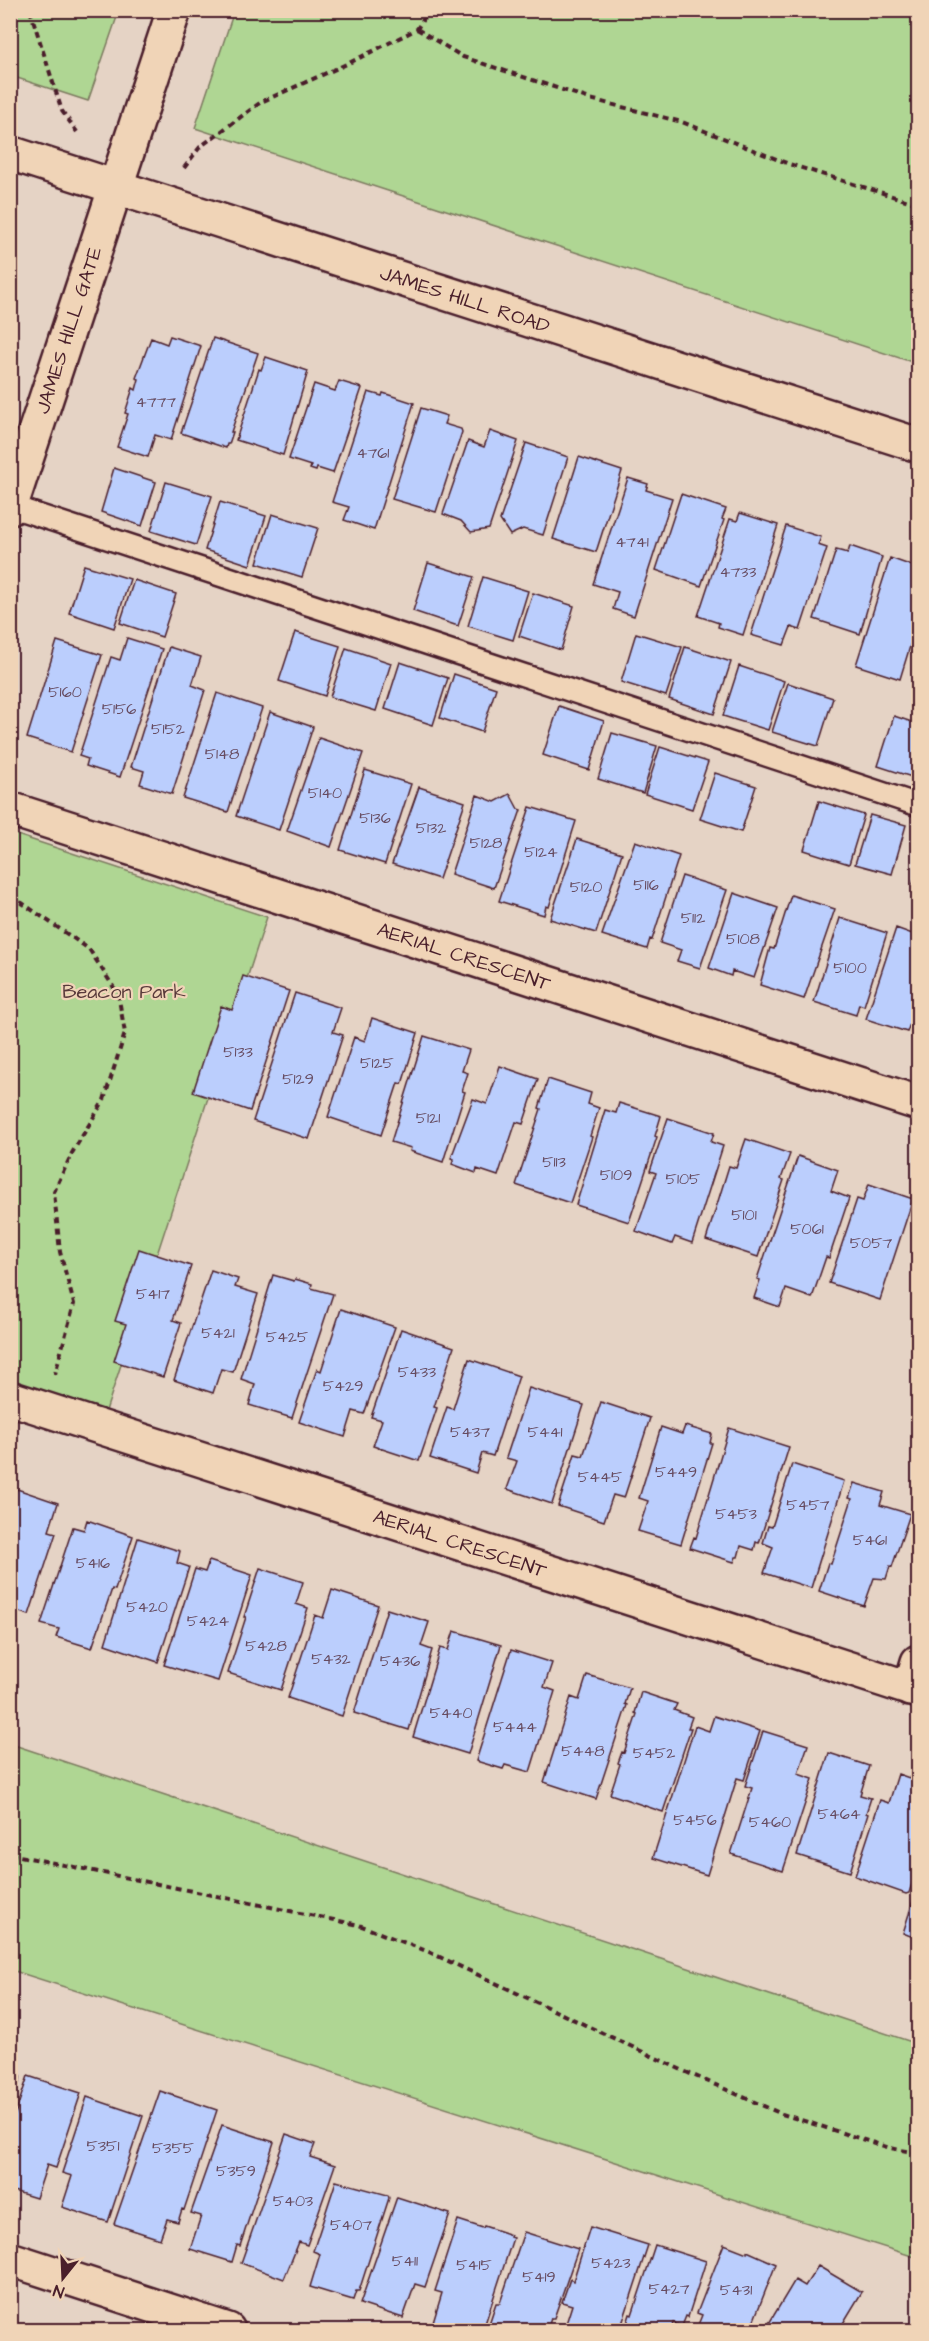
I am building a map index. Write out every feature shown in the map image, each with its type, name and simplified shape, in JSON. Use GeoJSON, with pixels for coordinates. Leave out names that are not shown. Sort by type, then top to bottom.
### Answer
{"type":"FeatureCollection","features":[{"type":"Feature","properties":{"kind":"street","name":"JAMES HILL GATE"},"geometry":{"type":"LineString","coordinates":[[11,506],[174,10]]}},
{"type":"Feature","properties":{"kind":"street","name":"JAMES HILL ROAD"},"geometry":{"type":"LineString","coordinates":[[10,153],[918,445]]}},
{"type":"Feature","properties":{"kind":"street","name":"AERIAL CRESCENT"},"geometry":{"type":"LineString","coordinates":[[10,809],[918,1103]]}},
{"type":"Feature","properties":{"kind":"street","name":"AERIAL CRESCENT"},"geometry":{"type":"LineString","coordinates":[[10,1398],[916,1681]]}},
{"type":"Feature","properties":{"kind":"street"},"geometry":{"type":"LineString","coordinates":[[10,2259],[228,2331]]}},
{"type":"Feature","properties":{"kind":"lane"},"geometry":{"type":"LineString","coordinates":[[11,506],[918,805]]}},
{"type":"Feature","properties":{"kind":"path"},"geometry":{"type":"LineString","coordinates":[[30,10],[62,111],[77,133]]}},
{"type":"Feature","properties":{"kind":"path"},"geometry":{"type":"LineString","coordinates":[[184,166],[200,147],[261,102],[349,63],[417,28],[429,10]]}},
{"type":"Feature","properties":{"kind":"path"},"geometry":{"type":"LineString","coordinates":[[417,28],[463,57],[590,99],[682,122],[789,164],[918,204]]}},
{"type":"Feature","properties":{"kind":"path"},"geometry":{"type":"LineString","coordinates":[[10,899],[22,903],[89,949],[118,994],[125,1033],[104,1100],[72,1153],[54,1192],[60,1252],[74,1304],[46,1409]]}},
{"type":"Feature","properties":{"kind":"path"},"geometry":{"type":"LineString","coordinates":[[10,1854],[359,1925],[429,1952],[686,2072],[782,2114],[890,2148],[918,2153]]}},
{"type":"Feature","properties":{"kind":"green space"},"geometry":{"type":"Polygon","coordinates":[[[11,10],[119,11],[88,101],[11,76],[11,10]]]}},
{"type":"Feature","properties":{"kind":"green space"},"geometry":{"type":"Polygon","coordinates":[[[234,11],[918,11],[918,364],[195,128],[234,11]]]}},
{"type":"Feature","properties":{"kind":"green space","name":"Beacon Park"},"geometry":{"type":"Polygon","coordinates":[[[11,833],[267,917],[102,1423],[11,1393],[11,833]]]}},
{"type":"Feature","properties":{"kind":"green space"},"geometry":{"type":"Polygon","coordinates":[[[11,1744],[918,2044],[918,2258],[11,1970],[11,1744]]]}},
{"type":"Feature","properties":{"kind":"building"},"geometry":{"type":"Polygon","coordinates":[[[170,336],[201,346],[171,440],[155,435],[148,457],[117,447],[128,414],[125,413],[133,388],[136,390],[139,379],[136,378],[151,338],[167,344],[170,336]]]}},
{"type":"Feature","properties":{"kind":"building"},"geometry":{"type":"Polygon","coordinates":[[[213,338],[258,353],[226,448],[181,433],[213,338]]]}},
{"type":"Feature","properties":{"kind":"building"},"geometry":{"type":"Polygon","coordinates":[[[266,357],[308,371],[283,455],[236,440],[259,369],[261,370],[266,357]]]}},
{"type":"Feature","properties":{"kind":"building"},"geometry":{"type":"Polygon","coordinates":[[[339,381],[362,388],[333,473],[317,468],[316,471],[310,469],[311,466],[289,459],[314,384],[335,391],[339,381]]]}},
{"type":"Feature","properties":{"kind":"building"},"geometry":{"type":"Polygon","coordinates":[[[368,392],[382,396],[383,393],[414,403],[374,530],[344,520],[349,507],[332,502],[368,392]]]}},
{"type":"Feature","properties":{"kind":"building"},"geometry":{"type":"Polygon","coordinates":[[[421,408],[447,416],[444,424],[461,429],[462,432],[436,512],[392,499],[421,408]]]}},
{"type":"Feature","properties":{"kind":"building"},"geometry":{"type":"Polygon","coordinates":[[[490,431],[518,441],[489,529],[471,532],[461,521],[443,514],[468,441],[484,447],[490,431]]]}},
{"type":"Feature","properties":{"kind":"building"},"geometry":{"type":"Polygon","coordinates":[[[526,443],[568,457],[543,535],[523,529],[510,535],[500,520],[526,443]]]}},
{"type":"Feature","properties":{"kind":"building"},"geometry":{"type":"Polygon","coordinates":[[[579,457],[622,471],[596,552],[553,539],[579,457]]]}},
{"type":"Feature","properties":{"kind":"building"},"geometry":{"type":"Polygon","coordinates":[[[114,468],[156,482],[142,526],[101,512],[114,468]]]}},
{"type":"Feature","properties":{"kind":"building"},"geometry":{"type":"Polygon","coordinates":[[[628,478],[648,484],[646,490],[672,498],[634,616],[613,609],[618,592],[593,584],[628,478]]]}},
{"type":"Feature","properties":{"kind":"building"},"geometry":{"type":"Polygon","coordinates":[[[166,482],[212,496],[196,545],[151,531],[166,482]]]}},
{"type":"Feature","properties":{"kind":"building"},"geometry":{"type":"Polygon","coordinates":[[[681,494],[726,509],[701,586],[656,570],[681,494]]]}},
{"type":"Feature","properties":{"kind":"building"},"geometry":{"type":"Polygon","coordinates":[[[220,502],[266,516],[250,565],[205,550],[220,502]]]}},
{"type":"Feature","properties":{"kind":"building"},"geometry":{"type":"Polygon","coordinates":[[[740,513],[778,525],[743,635],[718,627],[719,623],[698,616],[730,519],[737,521],[740,513]]]}},
{"type":"Feature","properties":{"kind":"building"},"geometry":{"type":"Polygon","coordinates":[[[272,514],[318,528],[302,577],[257,563],[272,514]]]}},
{"type":"Feature","properties":{"kind":"building"},"geometry":{"type":"Polygon","coordinates":[[[786,526],[821,537],[818,545],[827,548],[800,630],[791,627],[784,645],[751,635],[786,526]]]}},
{"type":"Feature","properties":{"kind":"building"},"geometry":{"type":"Polygon","coordinates":[[[850,546],[882,557],[860,634],[814,619],[836,550],[848,553],[850,546]]]}},
{"type":"Feature","properties":{"kind":"building"},"geometry":{"type":"Polygon","coordinates":[[[890,558],[918,568],[918,620],[900,679],[856,665],[890,558]]]}},
{"type":"Feature","properties":{"kind":"building"},"geometry":{"type":"Polygon","coordinates":[[[428,563],[474,577],[458,626],[413,611],[428,563]]]}},
{"type":"Feature","properties":{"kind":"building"},"geometry":{"type":"Polygon","coordinates":[[[84,565],[130,579],[114,628],[69,613],[84,565]]]}},
{"type":"Feature","properties":{"kind":"building"},"geometry":{"type":"Polygon","coordinates":[[[483,577],[528,591],[513,640],[468,626],[483,577]]]}},
{"type":"Feature","properties":{"kind":"building"},"geometry":{"type":"Polygon","coordinates":[[[134,580],[176,594],[162,637],[120,623],[134,580]]]}},
{"type":"Feature","properties":{"kind":"building"},"geometry":{"type":"Polygon","coordinates":[[[533,593],[574,606],[561,650],[519,636],[533,593]]]}},
{"type":"Feature","properties":{"kind":"building"},"geometry":{"type":"Polygon","coordinates":[[[295,632],[340,646],[325,696],[279,681],[295,632]]]}},
{"type":"Feature","properties":{"kind":"building"},"geometry":{"type":"Polygon","coordinates":[[[636,633],[682,647],[666,696],[621,682],[636,633]]]}},
{"type":"Feature","properties":{"kind":"building"},"geometry":{"type":"Polygon","coordinates":[[[127,638],[162,649],[120,777],[86,766],[88,759],[79,756],[111,657],[120,660],[127,638]]]}},
{"type":"Feature","properties":{"kind":"building"},"geometry":{"type":"Polygon","coordinates":[[[57,641],[102,655],[71,752],[27,738],[57,641]]]}},
{"type":"Feature","properties":{"kind":"building"},"geometry":{"type":"Polygon","coordinates":[[[169,647],[201,657],[192,685],[205,690],[172,794],[140,784],[144,771],[131,767],[169,647]]]}},
{"type":"Feature","properties":{"kind":"building"},"geometry":{"type":"Polygon","coordinates":[[[685,647],[731,662],[714,714],[669,699],[685,647]]]}},
{"type":"Feature","properties":{"kind":"building"},"geometry":{"type":"Polygon","coordinates":[[[346,648],[391,663],[376,711],[330,697],[346,648]]]}},
{"type":"Feature","properties":{"kind":"building"},"geometry":{"type":"Polygon","coordinates":[[[400,662],[448,678],[433,725],[385,709],[400,662]]]}},
{"type":"Feature","properties":{"kind":"building"},"geometry":{"type":"Polygon","coordinates":[[[739,666],[784,681],[768,730],[723,716],[739,666]]]}},
{"type":"Feature","properties":{"kind":"building"},"geometry":{"type":"Polygon","coordinates":[[[454,674],[496,688],[482,732],[440,718],[454,674]]]}},
{"type":"Feature","properties":{"kind":"building"},"geometry":{"type":"Polygon","coordinates":[[[788,683],[833,698],[818,746],[772,732],[788,683]]]}},
{"type":"Feature","properties":{"kind":"building"},"geometry":{"type":"Polygon","coordinates":[[[217,693],[262,708],[228,812],[183,798],[217,693]]]}},
{"type":"Feature","properties":{"kind":"building"},"geometry":{"type":"Polygon","coordinates":[[[559,706],[604,721],[589,770],[543,755],[559,706]]]}},
{"type":"Feature","properties":{"kind":"building"},"geometry":{"type":"Polygon","coordinates":[[[270,712],[313,727],[279,830],[236,816],[270,712]]]}},
{"type":"Feature","properties":{"kind":"building"},"geometry":{"type":"Polygon","coordinates":[[[894,716],[918,724],[918,779],[878,766],[894,716]]]}},
{"type":"Feature","properties":{"kind":"building"},"geometry":{"type":"Polygon","coordinates":[[[612,733],[657,746],[643,793],[598,779],[612,733]]]}},
{"type":"Feature","properties":{"kind":"building"},"geometry":{"type":"Polygon","coordinates":[[[319,738],[363,753],[331,847],[287,831],[319,738]]]}},
{"type":"Feature","properties":{"kind":"building"},"geometry":{"type":"Polygon","coordinates":[[[660,747],[708,762],[692,809],[645,794],[660,747]]]}},
{"type":"Feature","properties":{"kind":"building"},"geometry":{"type":"Polygon","coordinates":[[[365,770],[411,784],[385,864],[340,850],[365,770]]]}},
{"type":"Feature","properties":{"kind":"building"},"geometry":{"type":"Polygon","coordinates":[[[715,773],[756,786],[741,832],[700,819],[715,773]]]}},
{"type":"Feature","properties":{"kind":"building"},"geometry":{"type":"Polygon","coordinates":[[[419,787],[465,802],[439,879],[392,864],[419,787]]]}},
{"type":"Feature","properties":{"kind":"building"},"geometry":{"type":"Polygon","coordinates":[[[510,794],[518,809],[521,810],[494,888],[451,874],[477,795],[495,802],[510,794]]]}},
{"type":"Feature","properties":{"kind":"building"},"geometry":{"type":"Polygon","coordinates":[[[819,801],[864,815],[849,864],[804,850],[819,801]]]}},
{"type":"Feature","properties":{"kind":"building"},"geometry":{"type":"Polygon","coordinates":[[[530,807],[576,821],[549,907],[546,906],[544,915],[499,901],[530,807]]]}},
{"type":"Feature","properties":{"kind":"building"},"geometry":{"type":"Polygon","coordinates":[[[870,815],[906,825],[892,874],[855,864],[870,815]]]}},
{"type":"Feature","properties":{"kind":"building"},"geometry":{"type":"Polygon","coordinates":[[[577,839],[622,853],[596,933],[550,919],[577,839]]]}},
{"type":"Feature","properties":{"kind":"building"},"geometry":{"type":"Polygon","coordinates":[[[635,841],[679,856],[647,949],[602,935],[635,841]]]}},
{"type":"Feature","properties":{"kind":"building"},"geometry":{"type":"Polygon","coordinates":[[[918,869],[918,886],[913,884],[918,869]]]}},
{"type":"Feature","properties":{"kind":"building"},"geometry":{"type":"Polygon","coordinates":[[[682,876],[727,890],[700,968],[677,961],[681,950],[660,943],[682,876]]]}},
{"type":"Feature","properties":{"kind":"building"},"geometry":{"type":"Polygon","coordinates":[[[734,893],[778,908],[754,978],[732,971],[731,976],[709,968],[734,893]]]}},
{"type":"Feature","properties":{"kind":"building"},"geometry":{"type":"Polygon","coordinates":[[[791,895],[835,909],[804,999],[760,985],[770,948],[774,949],[791,895]]]}},
{"type":"Feature","properties":{"kind":"building"},"geometry":{"type":"Polygon","coordinates":[[[840,918],[887,933],[864,1006],[859,1004],[856,1015],[814,1002],[840,918]]]}},
{"type":"Feature","properties":{"kind":"building"},"geometry":{"type":"Polygon","coordinates":[[[896,928],[918,936],[918,1012],[915,1022],[911,1021],[907,1032],[866,1019],[896,928]]]}},
{"type":"Feature","properties":{"kind":"building"},"geometry":{"type":"Polygon","coordinates":[[[243,976],[289,991],[250,1111],[193,1092],[221,1006],[232,1010],[243,976]]]}},
{"type":"Feature","properties":{"kind":"building"},"geometry":{"type":"Polygon","coordinates":[[[295,993],[341,1008],[333,1032],[343,1035],[309,1139],[253,1121],[295,993]]]}},
{"type":"Feature","properties":{"kind":"building"},"geometry":{"type":"Polygon","coordinates":[[[372,1018],[418,1033],[402,1084],[398,1083],[381,1135],[328,1117],[354,1037],[365,1041],[372,1018]]]}},
{"type":"Feature","properties":{"kind":"building"},"geometry":{"type":"Polygon","coordinates":[[[424,1036],[469,1050],[462,1071],[468,1073],[462,1091],[465,1092],[443,1162],[391,1142],[424,1036]]]}},
{"type":"Feature","properties":{"kind":"building"},"geometry":{"type":"Polygon","coordinates":[[[500,1066],[538,1079],[523,1124],[516,1122],[498,1176],[477,1169],[476,1173],[452,1164],[454,1159],[451,1158],[473,1099],[487,1104],[500,1066]]]}},
{"type":"Feature","properties":{"kind":"building"},"geometry":{"type":"Polygon","coordinates":[[[548,1079],[591,1093],[588,1104],[599,1108],[570,1203],[516,1185],[541,1109],[539,1108],[548,1079]]]}},
{"type":"Feature","properties":{"kind":"building"},"geometry":{"type":"Polygon","coordinates":[[[619,1103],[661,1116],[655,1136],[657,1137],[629,1222],[576,1205],[605,1110],[616,1113],[619,1103]]]}},
{"type":"Feature","properties":{"kind":"building"},"geometry":{"type":"Polygon","coordinates":[[[668,1118],[714,1133],[711,1142],[723,1146],[692,1243],[675,1237],[672,1244],[636,1231],[656,1173],[650,1171],[668,1118]]]}},
{"type":"Feature","properties":{"kind":"building"},"geometry":{"type":"Polygon","coordinates":[[[746,1139],[790,1154],[781,1179],[784,1180],[758,1257],[706,1240],[729,1166],[736,1168],[746,1139]]]}},
{"type":"Feature","properties":{"kind":"building"},"geometry":{"type":"Polygon","coordinates":[[[798,1156],[838,1170],[831,1191],[849,1198],[829,1258],[826,1257],[812,1298],[786,1289],[780,1307],[754,1298],[760,1280],[757,1279],[798,1156]]]}},
{"type":"Feature","properties":{"kind":"building"},"geometry":{"type":"Polygon","coordinates":[[[869,1184],[913,1199],[880,1300],[829,1283],[857,1199],[863,1201],[869,1184]]]}},
{"type":"Feature","properties":{"kind":"building"},"geometry":{"type":"Polygon","coordinates":[[[139,1249],[191,1266],[173,1320],[181,1323],[163,1377],[114,1361],[126,1324],[115,1321],[139,1249]]]}},
{"type":"Feature","properties":{"kind":"building"},"geometry":{"type":"Polygon","coordinates":[[[211,1270],[238,1279],[235,1287],[258,1294],[233,1372],[221,1369],[213,1393],[174,1380],[211,1270]]]}},
{"type":"Feature","properties":{"kind":"building"},"geometry":{"type":"Polygon","coordinates":[[[273,1275],[312,1284],[311,1288],[333,1294],[292,1418],[249,1405],[255,1384],[241,1379],[273,1275]]]}},
{"type":"Feature","properties":{"kind":"building"},"geometry":{"type":"Polygon","coordinates":[[[341,1309],[395,1327],[364,1414],[353,1411],[345,1437],[299,1422],[317,1369],[321,1371],[341,1309]]]}},
{"type":"Feature","properties":{"kind":"building"},"geometry":{"type":"Polygon","coordinates":[[[401,1329],[454,1347],[419,1461],[373,1446],[382,1420],[371,1417],[401,1329]]]}},
{"type":"Feature","properties":{"kind":"building"},"geometry":{"type":"Polygon","coordinates":[[[469,1359],[519,1376],[493,1456],[482,1453],[476,1473],[430,1458],[447,1407],[453,1409],[469,1359]]]}},
{"type":"Feature","properties":{"kind":"building"},"geometry":{"type":"Polygon","coordinates":[[[529,1388],[584,1405],[552,1504],[507,1489],[517,1461],[506,1458],[529,1388]]]}},
{"type":"Feature","properties":{"kind":"building"},"geometry":{"type":"Polygon","coordinates":[[[601,1402],[650,1418],[624,1498],[613,1495],[604,1521],[558,1506],[575,1454],[583,1456],[601,1402]]]}},
{"type":"Feature","properties":{"kind":"building"},"geometry":{"type":"Polygon","coordinates":[[[685,1426],[712,1434],[710,1443],[712,1443],[681,1544],[638,1531],[648,1501],[639,1498],[661,1427],[682,1434],[685,1426]]]}},
{"type":"Feature","properties":{"kind":"building"},"geometry":{"type":"Polygon","coordinates":[[[729,1428],[789,1447],[759,1543],[756,1542],[754,1550],[741,1546],[734,1562],[690,1548],[694,1537],[696,1538],[729,1428]]]}},
{"type":"Feature","properties":{"kind":"building"},"geometry":{"type":"Polygon","coordinates":[[[792,1464],[844,1481],[811,1588],[764,1573],[773,1547],[763,1543],[768,1526],[772,1527],[792,1464]]]}},
{"type":"Feature","properties":{"kind":"building"},"geometry":{"type":"Polygon","coordinates":[[[854,1483],[884,1492],[880,1505],[910,1514],[886,1579],[874,1578],[864,1606],[819,1591],[828,1563],[831,1564],[852,1499],[849,1498],[854,1483]]]}},
{"type":"Feature","properties":{"kind":"building"},"geometry":{"type":"Polygon","coordinates":[[[17,1489],[58,1503],[49,1531],[56,1533],[29,1615],[10,1609],[10,1508],[17,1489]]]}},
{"type":"Feature","properties":{"kind":"building"},"geometry":{"type":"Polygon","coordinates":[[[87,1520],[133,1536],[92,1648],[56,1637],[59,1629],[41,1624],[73,1527],[84,1530],[87,1520]]]}},
{"type":"Feature","properties":{"kind":"building"},"geometry":{"type":"Polygon","coordinates":[[[138,1538],[180,1551],[177,1563],[189,1567],[158,1662],[105,1644],[138,1538]]]}},
{"type":"Feature","properties":{"kind":"building"},"geometry":{"type":"Polygon","coordinates":[[[209,1561],[252,1575],[218,1681],[164,1665],[195,1569],[205,1572],[209,1561]]]}},
{"type":"Feature","properties":{"kind":"building"},"geometry":{"type":"Polygon","coordinates":[[[260,1568],[303,1582],[296,1604],[308,1608],[281,1690],[228,1673],[260,1568]]]}},
{"type":"Feature","properties":{"kind":"building"},"geometry":{"type":"Polygon","coordinates":[[[332,1590],[378,1605],[342,1716],[288,1698],[315,1615],[323,1618],[332,1590]]]}},
{"type":"Feature","properties":{"kind":"building"},"geometry":{"type":"Polygon","coordinates":[[[387,1609],[429,1622],[421,1646],[432,1650],[409,1730],[354,1713],[387,1609]]]}},
{"type":"Feature","properties":{"kind":"building"},"geometry":{"type":"Polygon","coordinates":[[[454,1631],[501,1645],[468,1754],[413,1737],[440,1648],[448,1650],[454,1631]]]}},
{"type":"Feature","properties":{"kind":"building"},"geometry":{"type":"Polygon","coordinates":[[[511,1650],[552,1663],[544,1687],[555,1691],[530,1772],[505,1765],[503,1769],[476,1761],[511,1650]]]}},
{"type":"Feature","properties":{"kind":"building"},"geometry":{"type":"Polygon","coordinates":[[[587,1675],[630,1688],[625,1704],[627,1705],[596,1799],[544,1782],[571,1697],[579,1700],[587,1675]]]}},
{"type":"Feature","properties":{"kind":"building"},"geometry":{"type":"Polygon","coordinates":[[[641,1692],[677,1704],[674,1710],[692,1717],[688,1728],[691,1728],[663,1812],[610,1794],[620,1764],[618,1763],[622,1752],[624,1753],[637,1714],[635,1713],[641,1692]]]}},
{"type":"Feature","properties":{"kind":"building"},"geometry":{"type":"Polygon","coordinates":[[[714,1716],[760,1731],[744,1780],[737,1778],[707,1875],[653,1858],[695,1726],[709,1731],[714,1716]]]}},
{"type":"Feature","properties":{"kind":"building"},"geometry":{"type":"Polygon","coordinates":[[[763,1731],[808,1745],[798,1774],[813,1779],[783,1871],[731,1854],[752,1788],[745,1786],[763,1731]]]}},
{"type":"Feature","properties":{"kind":"building"},"geometry":{"type":"Polygon","coordinates":[[[829,1753],[869,1766],[860,1795],[871,1798],[850,1872],[797,1855],[829,1753]]]}},
{"type":"Feature","properties":{"kind":"building"},"geometry":{"type":"Polygon","coordinates":[[[898,1774],[918,1781],[918,1865],[909,1893],[906,1894],[855,1876],[880,1800],[889,1803],[898,1774]]]}},
{"type":"Feature","properties":{"kind":"building"},"geometry":{"type":"Polygon","coordinates":[[[918,1885],[918,1939],[903,1933],[918,1885]]]}},
{"type":"Feature","properties":{"kind":"building"},"geometry":{"type":"Polygon","coordinates":[[[10,2073],[20,2076],[20,2079],[10,2109],[10,2073]]]}},
{"type":"Feature","properties":{"kind":"building"},"geometry":{"type":"Polygon","coordinates":[[[28,2076],[81,2093],[56,2168],[47,2165],[36,2198],[10,2190],[10,2129],[28,2076]]]}},
{"type":"Feature","properties":{"kind":"building"},"geometry":{"type":"Polygon","coordinates":[[[160,2091],[217,2110],[184,2210],[182,2209],[178,2222],[167,2219],[160,2239],[114,2224],[160,2091]]]}},
{"type":"Feature","properties":{"kind":"building"},"geometry":{"type":"Polygon","coordinates":[[[87,2097],[143,2116],[108,2222],[62,2207],[72,2176],[62,2173],[87,2097]]]}},
{"type":"Feature","properties":{"kind":"building"},"geometry":{"type":"Polygon","coordinates":[[[222,2125],[274,2142],[240,2246],[237,2245],[232,2262],[190,2249],[201,2216],[191,2213],[222,2125]]]}},
{"type":"Feature","properties":{"kind":"building"},"geometry":{"type":"Polygon","coordinates":[[[286,2134],[315,2144],[310,2157],[335,2165],[307,2245],[299,2242],[284,2279],[241,2263],[286,2134]]]}},
{"type":"Feature","properties":{"kind":"building"},"geometry":{"type":"Polygon","coordinates":[[[336,2181],[388,2195],[389,2198],[359,2291],[356,2291],[353,2300],[310,2287],[320,2254],[313,2251],[336,2181]]]}},
{"type":"Feature","properties":{"kind":"building"},"geometry":{"type":"Polygon","coordinates":[[[397,2197],[450,2214],[425,2287],[415,2284],[403,2318],[360,2304],[397,2197]]]}},
{"type":"Feature","properties":{"kind":"building"},"geometry":{"type":"Polygon","coordinates":[[[458,2220],[483,2228],[484,2226],[511,2235],[510,2237],[513,2238],[483,2330],[445,2330],[432,2326],[442,2293],[435,2291],[458,2220]]]}},
{"type":"Feature","properties":{"kind":"building"},"geometry":{"type":"Polygon","coordinates":[[[590,2227],[648,2245],[622,2324],[618,2323],[616,2330],[564,2330],[572,2305],[562,2302],[570,2279],[573,2281],[590,2227]]]}},
{"type":"Feature","properties":{"kind":"building"},"geometry":{"type":"Polygon","coordinates":[[[524,2232],[578,2249],[554,2318],[551,2318],[548,2328],[542,2326],[540,2330],[487,2330],[496,2303],[500,2303],[524,2232]]]}},
{"type":"Feature","properties":{"kind":"building"},"geometry":{"type":"Polygon","coordinates":[[[724,2244],[776,2264],[750,2330],[696,2330],[702,2315],[697,2313],[724,2244]]]}},
{"type":"Feature","properties":{"kind":"building"},"geometry":{"type":"Polygon","coordinates":[[[655,2245],[706,2261],[688,2317],[686,2316],[682,2326],[673,2323],[671,2330],[625,2330],[630,2314],[632,2315],[655,2245]]]}},
{"type":"Feature","properties":{"kind":"building"},"geometry":{"type":"Polygon","coordinates":[[[818,2266],[862,2292],[839,2330],[765,2330],[795,2280],[805,2286],[818,2266]]]}}]}
